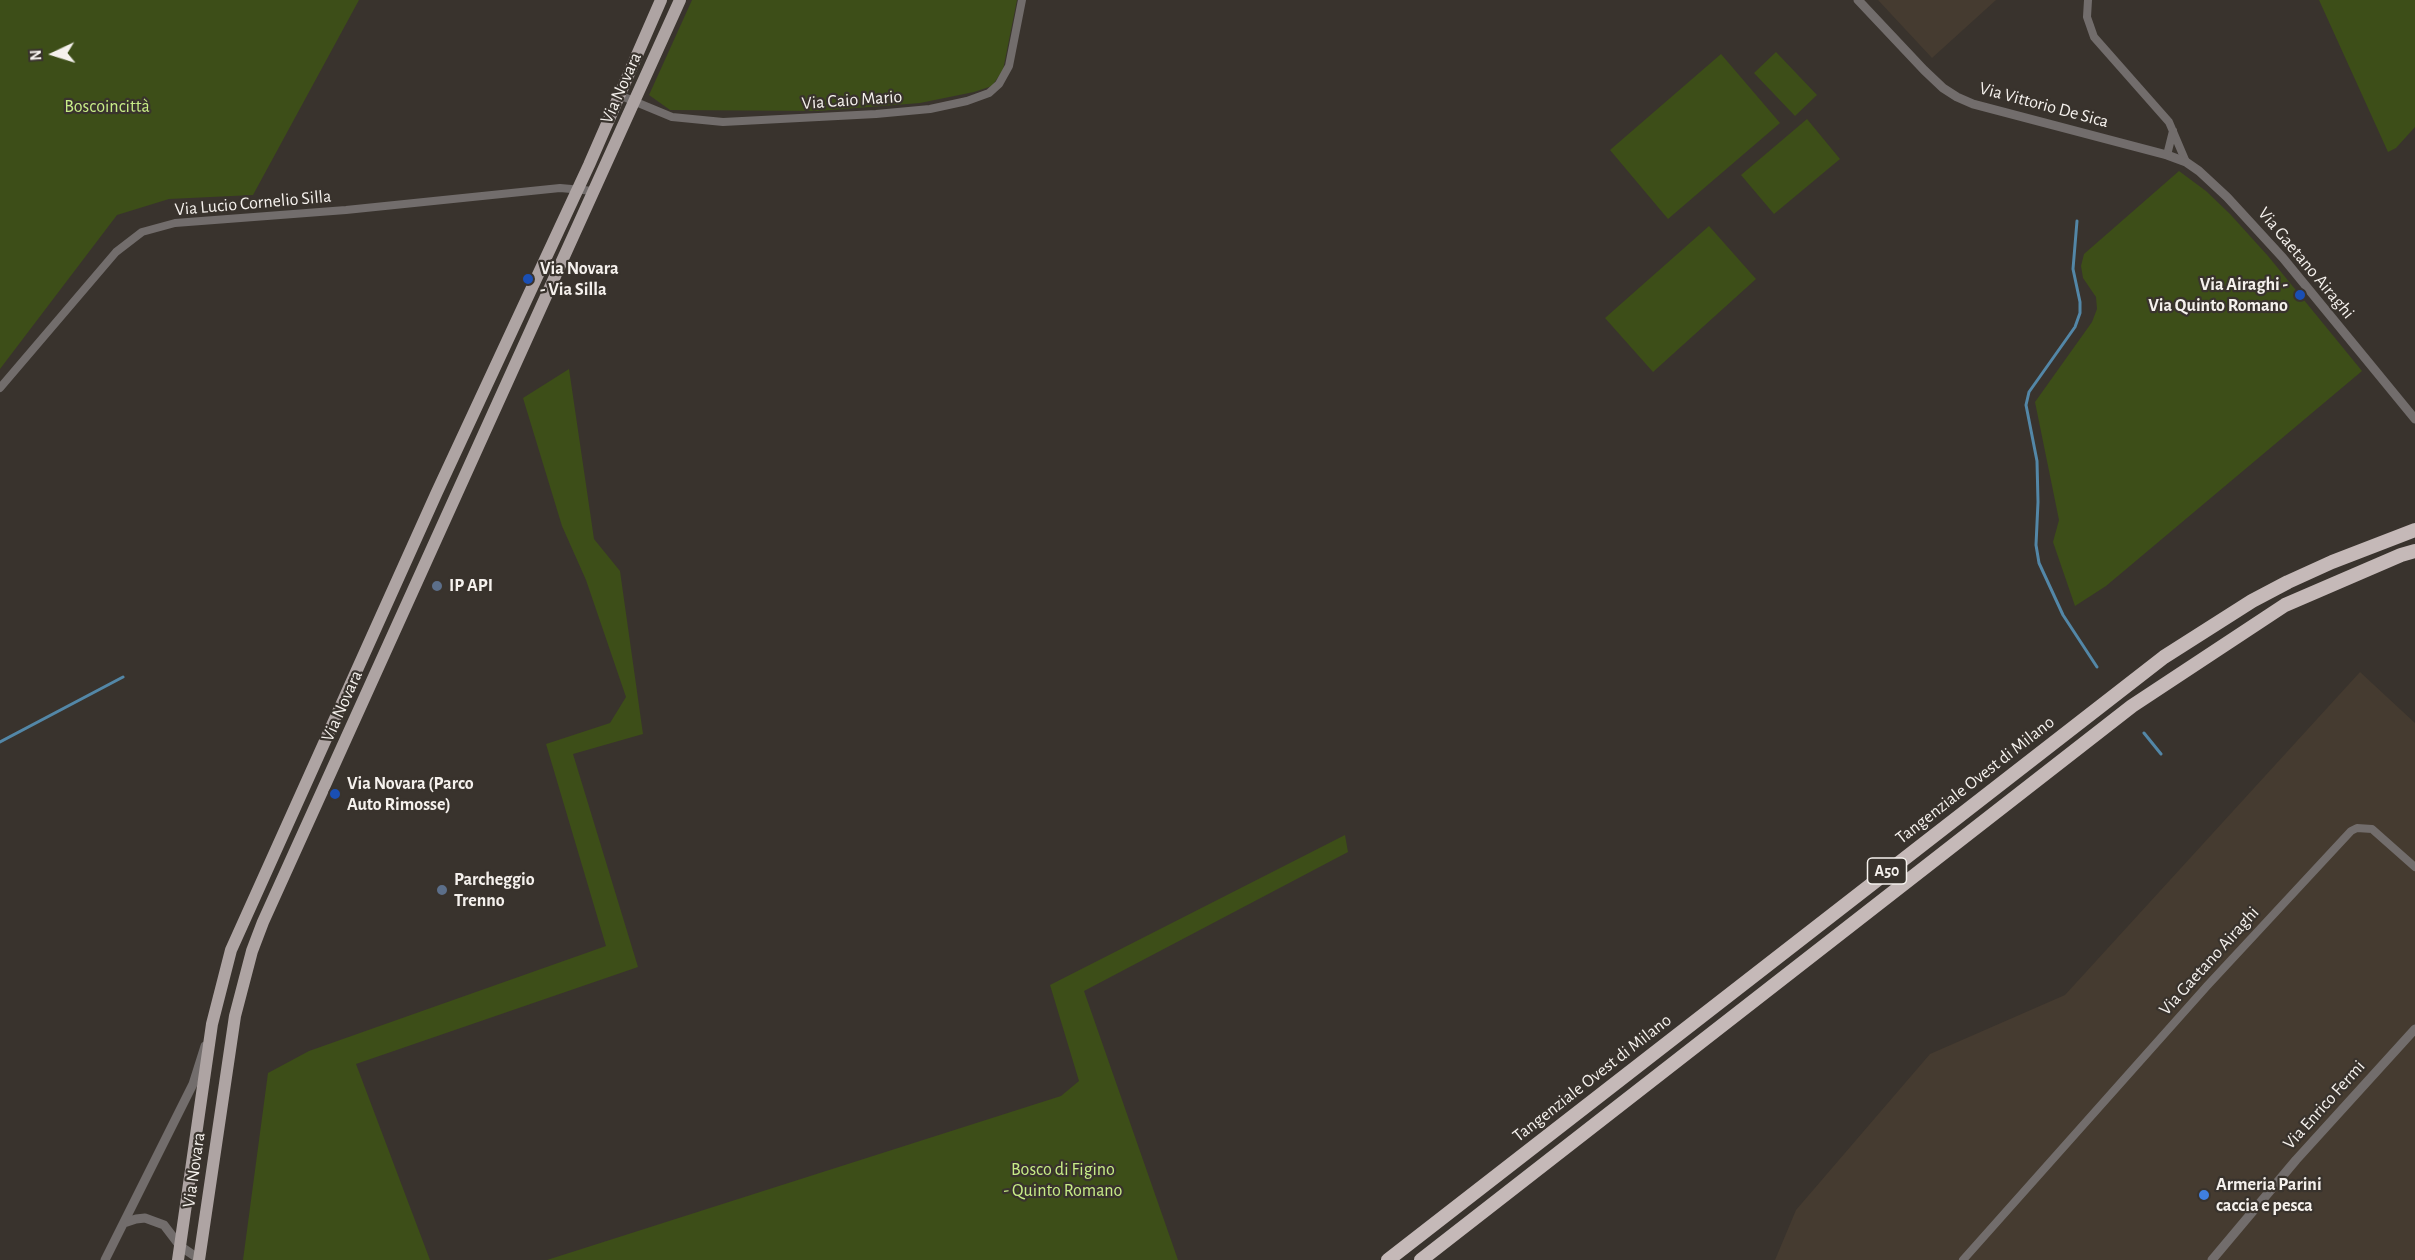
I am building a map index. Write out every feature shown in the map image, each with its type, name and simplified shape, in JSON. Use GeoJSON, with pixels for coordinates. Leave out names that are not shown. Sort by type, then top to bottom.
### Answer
{"type":"FeatureCollection","features":[{"type":"Feature","properties":{"kind":"highway","name":"Tangenziale Ovest di Milano"},"geometry":{"type":"LineString","coordinates":[[1388,1260],[2164,657],[2252,601],[2288,582],[2332,562],[2415,530]]}},
{"type":"Feature","properties":{"kind":"highway","name":"A50"},"geometry":{"type":"LineString","coordinates":[[1421,1260],[2132,706],[2285,605],[2415,551]]}},
{"type":"Feature","properties":{"kind":"main road","name":"Via Novara"},"geometry":{"type":"LineString","coordinates":[[178,1260],[212,1024],[226,967],[238,935],[661,0]]}},
{"type":"Feature","properties":{"kind":"main road","name":"Via Novara"},"geometry":{"type":"LineString","coordinates":[[199,1260],[235,1016],[256,942],[680,0]]}},
{"type":"Feature","properties":{"kind":"street","name":"Via Caio Mario"},"geometry":{"type":"LineString","coordinates":[[619,95],[672,117],[723,122],[876,114],[930,109],[967,102],[994,88],[1009,66],[1022,0]]}},
{"type":"Feature","properties":{"kind":"street","name":"Via Vittorio De Sica"},"geometry":{"type":"LineString","coordinates":[[1858,0],[1924,70],[1957,97],[1973,104],[2186,162]]}},
{"type":"Feature","properties":{"kind":"street","name":"Via Gaetano Airaghi"},"geometry":{"type":"LineString","coordinates":[[2088,0],[2087,17],[2094,37],[2169,122],[2186,162],[2228,197],[2283,258],[2415,419]]}},
{"type":"Feature","properties":{"kind":"street"},"geometry":{"type":"LineString","coordinates":[[2167,155],[2173,131]]}},
{"type":"Feature","properties":{"kind":"street","name":"Via Lucio Cornelio Silla"},"geometry":{"type":"LineString","coordinates":[[0,388],[116,252],[142,232],[176,223],[203,220],[346,210],[560,188],[577,190]]}},
{"type":"Feature","properties":{"kind":"street"},"geometry":{"type":"LineString","coordinates":[[577,190],[594,191]]}},
{"type":"Feature","properties":{"kind":"street","name":"Via Gaetano Airaghi"},"geometry":{"type":"LineString","coordinates":[[1964,1260],[2207,986],[2351,831],[2357,828],[2372,829],[2415,867]]}},
{"type":"Feature","properties":{"kind":"street","name":"Via Novara"},"geometry":{"type":"LineString","coordinates":[[105,1259],[193,1084],[212,1024]]}},
{"type":"Feature","properties":{"kind":"street","name":"Via Enrico Fermi"},"geometry":{"type":"LineString","coordinates":[[2212,1260],[2296,1160],[2415,1029]]}},
{"type":"Feature","properties":{"kind":"street","name":"Via Novara"},"geometry":{"type":"LineString","coordinates":[[124,1223],[136,1218],[164,1224],[180,1246],[199,1260]]}},
{"type":"Feature","properties":{"kind":"shaded area"},"geometry":{"type":"Polygon","coordinates":[[[1878,0],[1996,0],[1932,58],[1878,0]]]}},
{"type":"Feature","properties":{"kind":"shaded area"},"geometry":{"type":"Polygon","coordinates":[[[2360,672],[2415,723],[2415,1260],[1775,1260],[1796,1210],[1930,1054],[2065,995],[2360,672]]]}},
{"type":"Feature","properties":{"kind":"green space","name":"Boscoincittà"},"geometry":{"type":"Polygon","coordinates":[[[0,0],[359,0],[253,195],[169,199],[117,215],[0,369],[0,0]]]}},
{"type":"Feature","properties":{"kind":"green space"},"geometry":{"type":"Polygon","coordinates":[[[692,0],[1017,0],[1003,70],[992,86],[974,92],[920,103],[818,111],[670,110],[649,95],[692,0]]]}},
{"type":"Feature","properties":{"kind":"green space"},"geometry":{"type":"Polygon","coordinates":[[[2319,0],[2415,0],[2415,127],[2396,148],[2388,152],[2319,0]]]}},
{"type":"Feature","properties":{"kind":"green space"},"geometry":{"type":"Polygon","coordinates":[[[1776,52],[1817,95],[1795,116],[1754,73],[1776,52]]]}},
{"type":"Feature","properties":{"kind":"green space"},"geometry":{"type":"Polygon","coordinates":[[[1721,54],[1780,123],[1668,219],[1610,150],[1721,54]]]}},
{"type":"Feature","properties":{"kind":"green space"},"geometry":{"type":"Polygon","coordinates":[[[1807,119],[1840,159],[1774,214],[1741,175],[1807,119]]]}},
{"type":"Feature","properties":{"kind":"green space"},"geometry":{"type":"Polygon","coordinates":[[[2179,171],[2206,191],[2230,214],[2268,256],[2362,371],[2106,586],[2075,606],[2053,542],[2059,520],[2035,402],[2092,322],[2097,309],[2096,297],[2083,278],[2081,266],[2084,254],[2179,171]]]}},
{"type":"Feature","properties":{"kind":"green space"},"geometry":{"type":"Polygon","coordinates":[[[1709,226],[1756,279],[1653,372],[1605,318],[1709,226]]]}},
{"type":"Feature","properties":{"kind":"green space"},"geometry":{"type":"Polygon","coordinates":[[[569,369],[594,539],[620,571],[643,734],[573,754],[638,967],[356,1064],[430,1260],[243,1260],[268,1073],[309,1051],[606,946],[546,744],[610,723],[626,697],[586,580],[562,526],[523,398],[569,369]]]}},
{"type":"Feature","properties":{"kind":"green space","name":"Bosco di Figino - Quinto Romano"},"geometry":{"type":"Polygon","coordinates":[[[1345,835],[1348,852],[1084,991],[1178,1260],[547,1260],[1061,1096],[1079,1081],[1050,985],[1345,835]]]}},
{"type":"Feature","properties":{"kind":"waterway"},"geometry":{"type":"LineString","coordinates":[[2077,221],[2073,269],[2080,313],[2075,327],[2029,392],[2026,405],[2037,461],[2036,545],[2039,563],[2063,615],[2097,667]]}},
{"type":"Feature","properties":{"kind":"waterway"},"geometry":{"type":"LineString","coordinates":[[0,742],[123,677]]}},
{"type":"Feature","properties":{"kind":"waterway"},"geometry":{"type":"LineString","coordinates":[[2144,733],[2161,754]]}},
{"type":"Feature","properties":{"kind":"place","name":"Via Novara - Via Silla"},"geometry":{"type":"Point","coordinates":[528,279]}},
{"type":"Feature","properties":{"kind":"place","name":"Via Airaghi - Via Quinto Romano"},"geometry":{"type":"Point","coordinates":[2300,295]}},
{"type":"Feature","properties":{"kind":"place","name":"IP API"},"geometry":{"type":"Point","coordinates":[437,586]}},
{"type":"Feature","properties":{"kind":"place","name":"Via Novara (Parco Auto Rimosse)"},"geometry":{"type":"Point","coordinates":[335,794]}},
{"type":"Feature","properties":{"kind":"place","name":"Parcheggio Trenno"},"geometry":{"type":"Point","coordinates":[442,890]}},
{"type":"Feature","properties":{"kind":"place","name":"Armeria Parini caccia e pesca"},"geometry":{"type":"Point","coordinates":[2204,1195]}}]}
